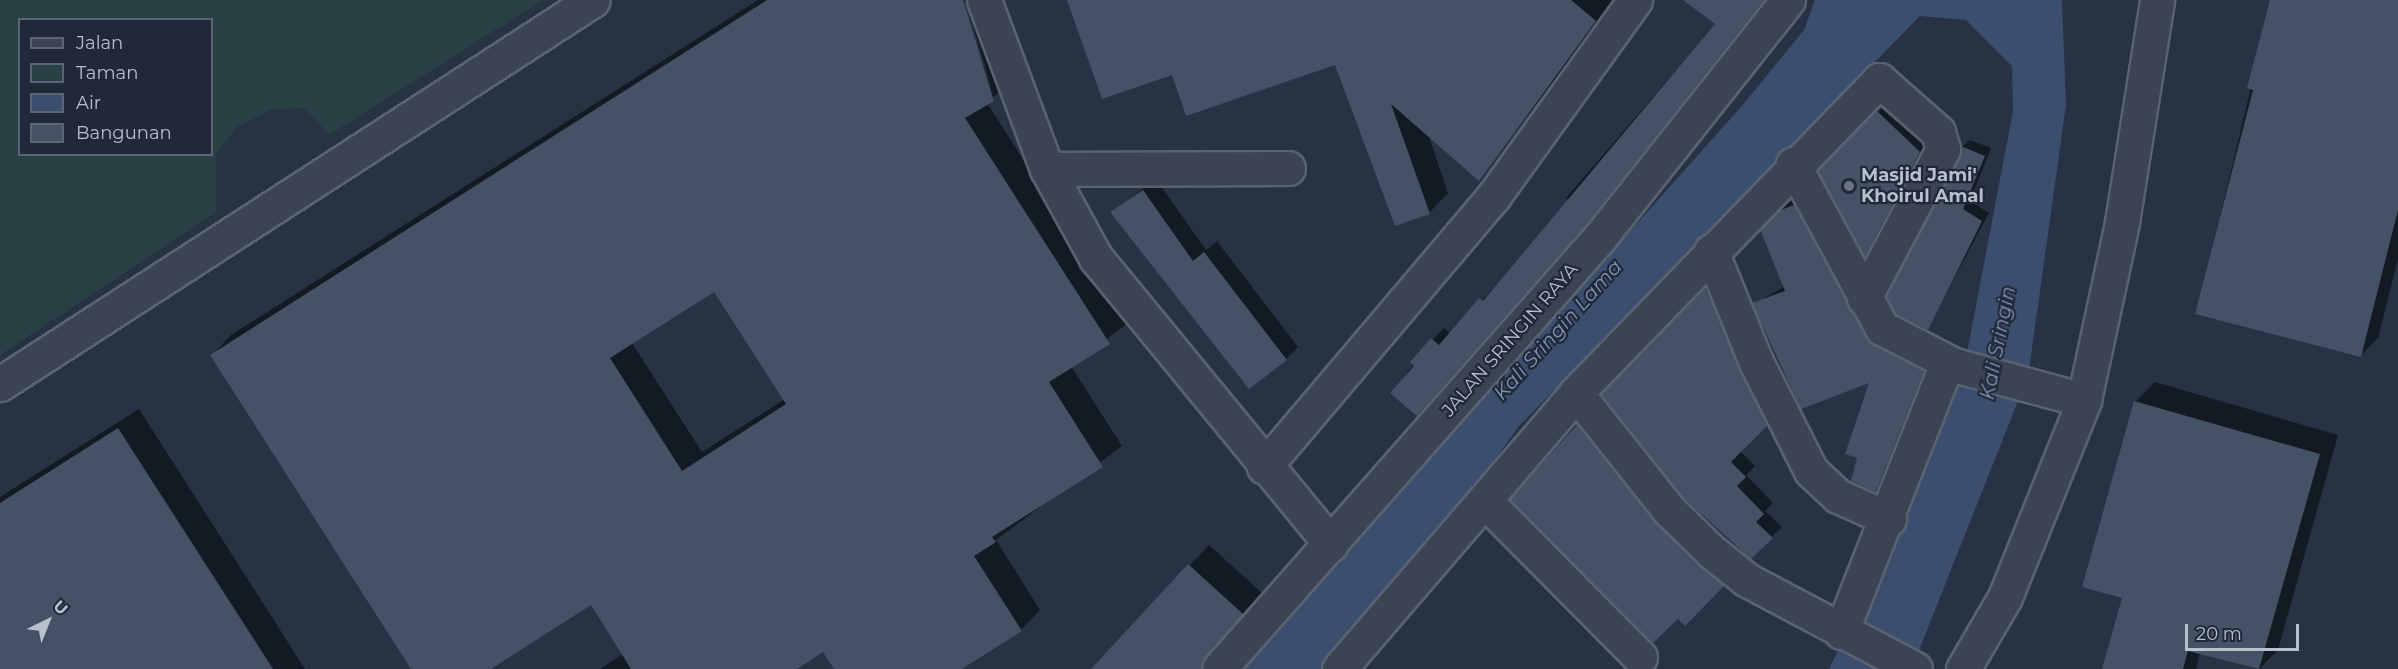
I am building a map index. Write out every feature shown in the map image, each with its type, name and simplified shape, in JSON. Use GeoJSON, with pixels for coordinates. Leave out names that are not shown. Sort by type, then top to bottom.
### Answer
{"type":"FeatureCollection","features":[{"type":"Feature","properties":{"kind":"street"},"geometry":{"type":"LineString","coordinates":[[0,384],[593,0]]}},
{"type":"Feature","properties":{"kind":"street"},"geometry":{"type":"LineString","coordinates":[[984,0],[1047,169],[1096,258],[1264,467],[1331,544]]}},
{"type":"Feature","properties":{"kind":"street"},"geometry":{"type":"LineString","coordinates":[[1264,467],[1493,196],[1635,0]]}},
{"type":"Feature","properties":{"kind":"street","name":"JALAN SRINGIN RAYA"},"geometry":{"type":"LineString","coordinates":[[1219,669],[1592,246],[1788,0]]}},
{"type":"Feature","properties":{"kind":"street"},"geometry":{"type":"LineString","coordinates":[[1963,669],[2005,597],[2072,398],[2122,222],[2157,0]]}},
{"type":"Feature","properties":{"kind":"street"},"geometry":{"type":"LineString","coordinates":[[1339,669],[1575,393],[1793,164],[1879,80],[1943,140],[1864,298]]}},
{"type":"Feature","properties":{"kind":"street"},"geometry":{"type":"LineString","coordinates":[[1793,164],[1882,328],[1950,364],[2072,398]]}},
{"type":"Feature","properties":{"kind":"street"},"geometry":{"type":"LineString","coordinates":[[1047,169],[1288,168]]}},
{"type":"Feature","properties":{"kind":"street"},"geometry":{"type":"LineString","coordinates":[[1711,251],[1756,362],[1811,471],[1838,496],[1889,519]]}},
{"type":"Feature","properties":{"kind":"street"},"geometry":{"type":"LineString","coordinates":[[1845,634],[1950,364]]}},
{"type":"Feature","properties":{"kind":"street"},"geometry":{"type":"LineString","coordinates":[[1575,393],[1670,511],[1712,552],[1747,580],[1845,634],[1915,669]]}},
{"type":"Feature","properties":{"kind":"street"},"geometry":{"type":"LineString","coordinates":[[1485,501],[1640,657]]}},
{"type":"Feature","properties":{"kind":"green space"},"geometry":{"type":"Polygon","coordinates":[[[0,0],[543,0],[329,135],[305,108],[270,110],[237,127],[216,154],[216,212],[0,355],[0,0]]]}},
{"type":"Feature","properties":{"kind":"water"},"geometry":{"type":"Polygon","coordinates":[[[1815,0],[2062,0],[2066,105],[2029,370],[1966,358],[2013,111],[2012,66],[1966,20],[1920,16],[1519,426],[1443,532],[1325,669],[1239,669],[1741,107],[1804,30],[1815,0]]]}},
{"type":"Feature","properties":{"kind":"water"},"geometry":{"type":"Polygon","coordinates":[[[1960,374],[2022,391],[1916,658],[1851,625],[1960,374]]]}},
{"type":"Feature","properties":{"kind":"water"},"geometry":{"type":"Polygon","coordinates":[[[1840,647],[1888,669],[1829,669],[1840,647]]]}},
{"type":"Feature","properties":{"kind":"building"},"geometry":{"type":"Polygon","coordinates":[[[767,0],[963,0],[994,101],[965,118],[1110,344],[1049,382],[1103,467],[992,537],[996,542],[974,556],[1022,631],[962,669],[834,669],[823,652],[797,669],[631,669],[591,605],[491,669],[411,669],[210,355],[767,0]],[[714,292],[610,358],[682,471],[786,404],[714,292]]]}},
{"type":"Feature","properties":{"kind":"building"},"geometry":{"type":"Polygon","coordinates":[[[1067,0],[1571,0],[1596,21],[1479,181],[1391,104],[1430,214],[1395,226],[1335,65],[1186,116],[1172,75],[1102,99],[1067,0]]]}},
{"type":"Feature","properties":{"kind":"building"},"geometry":{"type":"Polygon","coordinates":[[[1683,0],[1764,0],[1586,225],[1417,416],[1390,393],[1414,366],[1410,362],[1431,338],[1439,345],[1479,298],[1483,301],[1715,24],[1683,0]]]}},
{"type":"Feature","properties":{"kind":"building"},"geometry":{"type":"Polygon","coordinates":[[[2270,0],[2398,0],[2398,210],[2361,357],[2195,314],[2253,90],[2247,88],[2270,0]]]}},
{"type":"Feature","properties":{"kind":"building"},"geometry":{"type":"Polygon","coordinates":[[[1877,111],[1920,152],[1865,257],[1818,170],[1877,111]]]}},
{"type":"Feature","properties":{"kind":"building"},"geometry":{"type":"Polygon","coordinates":[[[1961,146],[1985,156],[1963,209],[1982,221],[1928,330],[1896,314],[1886,296],[1961,146]]]}},
{"type":"Feature","properties":{"kind":"building"},"geometry":{"type":"Polygon","coordinates":[[[1143,190],[1193,261],[1204,252],[1287,360],[1249,389],[1110,212],[1143,190]]]}},
{"type":"Feature","properties":{"kind":"building"},"geometry":{"type":"Polygon","coordinates":[[[1794,205],[1866,337],[1924,371],[1876,492],[1851,481],[1857,458],[1845,454],[1869,383],[1801,409],[1752,303],[1785,291],[1760,229],[1778,211],[1794,205]]]}},
{"type":"Feature","properties":{"kind":"building"},"geometry":{"type":"Polygon","coordinates":[[[1705,287],[1767,426],[1731,462],[1746,477],[1737,486],[1764,514],[1756,522],[1773,538],[1751,559],[1684,498],[1601,394],[1705,287]]]}},
{"type":"Feature","properties":{"kind":"building"},"geometry":{"type":"Polygon","coordinates":[[[2134,401],[2320,454],[2259,669],[2188,651],[2183,669],[2102,669],[2122,598],[2082,587],[2134,401]]]}},
{"type":"Feature","properties":{"kind":"building"},"geometry":{"type":"Polygon","coordinates":[[[1577,425],[1657,524],[1724,586],[1685,626],[1678,619],[1653,643],[1510,499],[1577,425]]]}},
{"type":"Feature","properties":{"kind":"building"},"geometry":{"type":"Polygon","coordinates":[[[118,428],[273,669],[0,669],[0,503],[118,428]]]}},
{"type":"Feature","properties":{"kind":"building"},"geometry":{"type":"Polygon","coordinates":[[[1188,564],[1243,614],[1201,669],[1091,669],[1188,564]]]}},
{"type":"Feature","properties":{"kind":"place","name":"Masjid Jami' Khoirul Amal"},"geometry":{"type":"Point","coordinates":[1849,186]}},
{"type":"Feature","properties":{"kind":"water label","name":"Kali Sringin Lama"},"geometry":{"type":"Point","coordinates":[1558,330]}},
{"type":"Feature","properties":{"kind":"water label","name":"Kali Sringin"},"geometry":{"type":"Point","coordinates":[1998,343]}}]}
